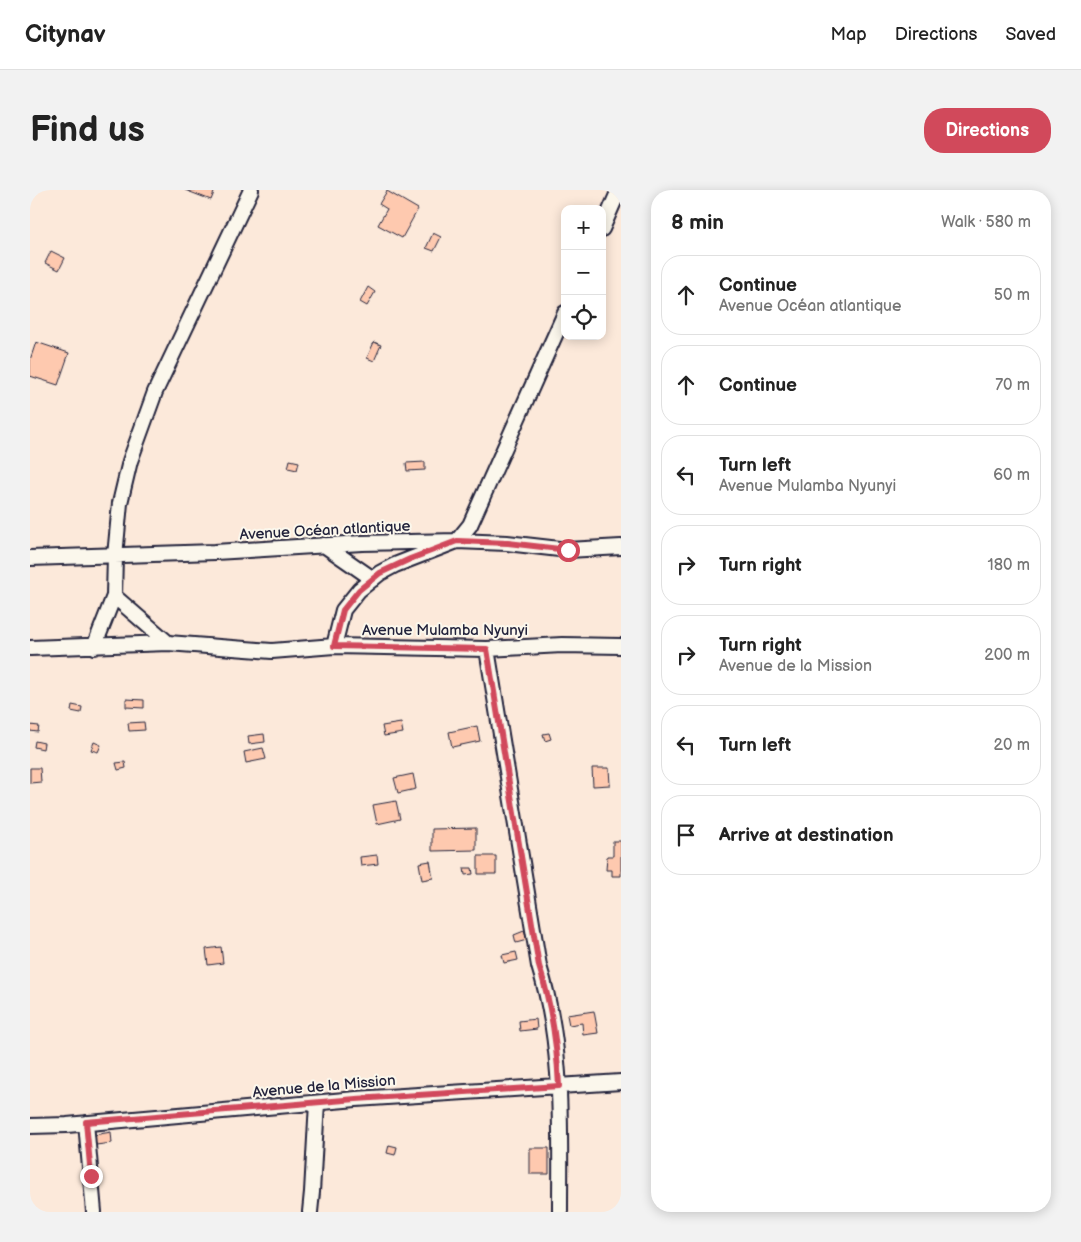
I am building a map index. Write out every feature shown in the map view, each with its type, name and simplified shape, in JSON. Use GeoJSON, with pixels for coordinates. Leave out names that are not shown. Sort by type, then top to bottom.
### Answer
{"type":"FeatureCollection","features":[{"type":"Feature","properties":{"kind":"street"},"geometry":{"type":"LineString","coordinates":[[94,647],[114,596],[115,556],[120,503],[130,461],[155,392],[251,190]]}},
{"type":"Feature","properties":{"kind":"street"},"geometry":{"type":"LineString","coordinates":[[606,219],[619,190]]}},
{"type":"Feature","properties":{"kind":"street"},"geometry":{"type":"LineString","coordinates":[[334,646],[343,610],[359,590],[372,579],[395,565],[457,541],[470,525],[561,322]]}},
{"type":"Feature","properties":{"kind":"street","name":"Avenue Océan atlantique"},"geometry":{"type":"LineString","coordinates":[[30,558],[215,552],[362,542],[457,541],[508,543],[568,550],[621,547]]}},
{"type":"Feature","properties":{"kind":"street"},"geometry":{"type":"LineString","coordinates":[[324,545],[372,579]]}},
{"type":"Feature","properties":{"kind":"street"},"geometry":{"type":"LineString","coordinates":[[114,596],[168,643]]}},
{"type":"Feature","properties":{"kind":"street","name":"Avenue Mulamba Nyunyi"},"geometry":{"type":"LineString","coordinates":[[30,648],[168,643],[272,651],[334,646],[487,649],[562,645],[621,646]]}},
{"type":"Feature","properties":{"kind":"street"},"geometry":{"type":"LineString","coordinates":[[487,649],[539,966],[548,994],[556,1042],[559,1086],[560,1212]]}},
{"type":"Feature","properties":{"kind":"street","name":"Avenue de la Mission"},"geometry":{"type":"LineString","coordinates":[[30,1126],[67,1125],[316,1103],[621,1082]]}},
{"type":"Feature","properties":{"kind":"street"},"geometry":{"type":"LineString","coordinates":[[310,1212],[316,1103]]}},
{"type":"Feature","properties":{"kind":"street"},"geometry":{"type":"LineString","coordinates":[[86,1122],[94,1212]]}},
{"type":"Feature","properties":{"kind":"building"},"geometry":{"type":"Polygon","coordinates":[[[185,190],[215,190],[211,200],[185,190]]]}},
{"type":"Feature","properties":{"kind":"building"},"geometry":{"type":"Polygon","coordinates":[[[387,191],[418,209],[402,238],[378,225],[387,209],[379,204],[387,191]]]}},
{"type":"Feature","properties":{"kind":"building"},"geometry":{"type":"Polygon","coordinates":[[[433,233],[441,237],[434,251],[426,248],[433,233]]]}},
{"type":"Feature","properties":{"kind":"building"},"geometry":{"type":"Polygon","coordinates":[[[51,251],[65,258],[59,270],[45,263],[51,251]]]}},
{"type":"Feature","properties":{"kind":"building"},"geometry":{"type":"Polygon","coordinates":[[[368,287],[375,292],[367,306],[360,302],[368,287]]]}},
{"type":"Feature","properties":{"kind":"building"},"geometry":{"type":"Polygon","coordinates":[[[36,342],[69,353],[58,385],[30,376],[30,360],[36,342]]]}},
{"type":"Feature","properties":{"kind":"building"},"geometry":{"type":"Polygon","coordinates":[[[374,342],[381,345],[374,361],[367,358],[374,342]]]}},
{"type":"Feature","properties":{"kind":"building"},"geometry":{"type":"Polygon","coordinates":[[[290,460],[299,462],[297,470],[288,468],[290,460]]]}},
{"type":"Feature","properties":{"kind":"building"},"geometry":{"type":"Polygon","coordinates":[[[425,462],[425,470],[407,471],[406,463],[425,462]]]}},
{"type":"Feature","properties":{"kind":"building"},"geometry":{"type":"Polygon","coordinates":[[[126,699],[144,700],[144,708],[126,707],[126,699]]]}},
{"type":"Feature","properties":{"kind":"building"},"geometry":{"type":"Polygon","coordinates":[[[72,705],[82,707],[81,713],[71,711],[72,705]]]}},
{"type":"Feature","properties":{"kind":"building"},"geometry":{"type":"Polygon","coordinates":[[[144,722],[145,730],[129,731],[128,723],[144,722]]]}},
{"type":"Feature","properties":{"kind":"building"},"geometry":{"type":"Polygon","coordinates":[[[401,723],[403,733],[384,736],[382,726],[401,723]]]}},
{"type":"Feature","properties":{"kind":"building"},"geometry":{"type":"Polygon","coordinates":[[[30,725],[39,726],[38,732],[30,731],[30,725]]]}},
{"type":"Feature","properties":{"kind":"building"},"geometry":{"type":"Polygon","coordinates":[[[477,726],[480,741],[452,747],[449,732],[477,726]]]}},
{"type":"Feature","properties":{"kind":"building"},"geometry":{"type":"Polygon","coordinates":[[[549,733],[551,739],[545,741],[543,734],[549,733]]]}},
{"type":"Feature","properties":{"kind":"building"},"geometry":{"type":"Polygon","coordinates":[[[264,734],[265,742],[249,744],[248,736],[264,734]]]}},
{"type":"Feature","properties":{"kind":"building"},"geometry":{"type":"Polygon","coordinates":[[[35,741],[44,743],[43,749],[34,747],[35,741]]]}},
{"type":"Feature","properties":{"kind":"building"},"geometry":{"type":"Polygon","coordinates":[[[94,742],[101,745],[98,752],[91,750],[94,742]]]}},
{"type":"Feature","properties":{"kind":"building"},"geometry":{"type":"Polygon","coordinates":[[[263,748],[266,759],[246,763],[244,752],[263,748]]]}},
{"type":"Feature","properties":{"kind":"building"},"geometry":{"type":"Polygon","coordinates":[[[125,762],[126,768],[118,770],[116,763],[125,762]]]}},
{"type":"Feature","properties":{"kind":"building"},"geometry":{"type":"Polygon","coordinates":[[[30,768],[40,768],[41,782],[30,783],[30,768]]]}},
{"type":"Feature","properties":{"kind":"building"},"geometry":{"type":"Polygon","coordinates":[[[592,768],[609,768],[610,785],[593,786],[592,768]]]}},
{"type":"Feature","properties":{"kind":"building"},"geometry":{"type":"Polygon","coordinates":[[[413,774],[416,789],[398,793],[394,778],[413,774]]]}},
{"type":"Feature","properties":{"kind":"building"},"geometry":{"type":"Polygon","coordinates":[[[396,801],[400,819],[377,824],[373,805],[396,801]]]}},
{"type":"Feature","properties":{"kind":"building"},"geometry":{"type":"Polygon","coordinates":[[[476,828],[476,850],[432,851],[432,829],[476,828]]]}},
{"type":"Feature","properties":{"kind":"building"},"geometry":{"type":"Polygon","coordinates":[[[613,841],[621,841],[621,876],[612,876],[612,870],[606,870],[607,856],[613,856],[613,841]]]}},
{"type":"Feature","properties":{"kind":"building"},"geometry":{"type":"Polygon","coordinates":[[[377,855],[378,864],[361,866],[360,857],[377,855]]]}},
{"type":"Feature","properties":{"kind":"building"},"geometry":{"type":"Polygon","coordinates":[[[478,856],[496,856],[496,874],[478,874],[478,856]]]}},
{"type":"Feature","properties":{"kind":"building"},"geometry":{"type":"Polygon","coordinates":[[[430,861],[433,878],[422,880],[419,863],[430,861]]]}},
{"type":"Feature","properties":{"kind":"building"},"geometry":{"type":"Polygon","coordinates":[[[464,868],[472,868],[473,874],[465,875],[464,868]]]}},
{"type":"Feature","properties":{"kind":"building"},"geometry":{"type":"Polygon","coordinates":[[[524,931],[527,940],[516,943],[514,935],[524,931]]]}},
{"type":"Feature","properties":{"kind":"building"},"geometry":{"type":"Polygon","coordinates":[[[221,947],[223,963],[208,965],[206,949],[221,947]]]}},
{"type":"Feature","properties":{"kind":"building"},"geometry":{"type":"Polygon","coordinates":[[[516,952],[518,960],[504,963],[502,955],[516,952]]]}},
{"type":"Feature","properties":{"kind":"building"},"geometry":{"type":"Polygon","coordinates":[[[594,1011],[598,1033],[583,1035],[582,1023],[569,1025],[567,1015],[594,1011]]]}},
{"type":"Feature","properties":{"kind":"building"},"geometry":{"type":"Polygon","coordinates":[[[536,1019],[537,1029],[520,1031],[519,1021],[536,1019]]]}},
{"type":"Feature","properties":{"kind":"building"},"geometry":{"type":"Polygon","coordinates":[[[111,1132],[112,1143],[96,1145],[94,1135],[111,1132]]]}},
{"type":"Feature","properties":{"kind":"building"},"geometry":{"type":"Polygon","coordinates":[[[389,1145],[397,1147],[395,1155],[387,1153],[389,1145]]]}},
{"type":"Feature","properties":{"kind":"building"},"geometry":{"type":"Polygon","coordinates":[[[530,1148],[549,1148],[549,1174],[530,1174],[530,1148]]]}},
{"type":"Feature","properties":{"kind":"route"},"geometry":{"type":"LineString","coordinates":[[91,1176],[86,1122],[356,1099],[559,1086],[556,1042],[548,994],[539,966],[487,649],[334,646],[343,610],[359,590],[380,573],[395,565],[457,541],[508,543],[568,550]]}}]}
